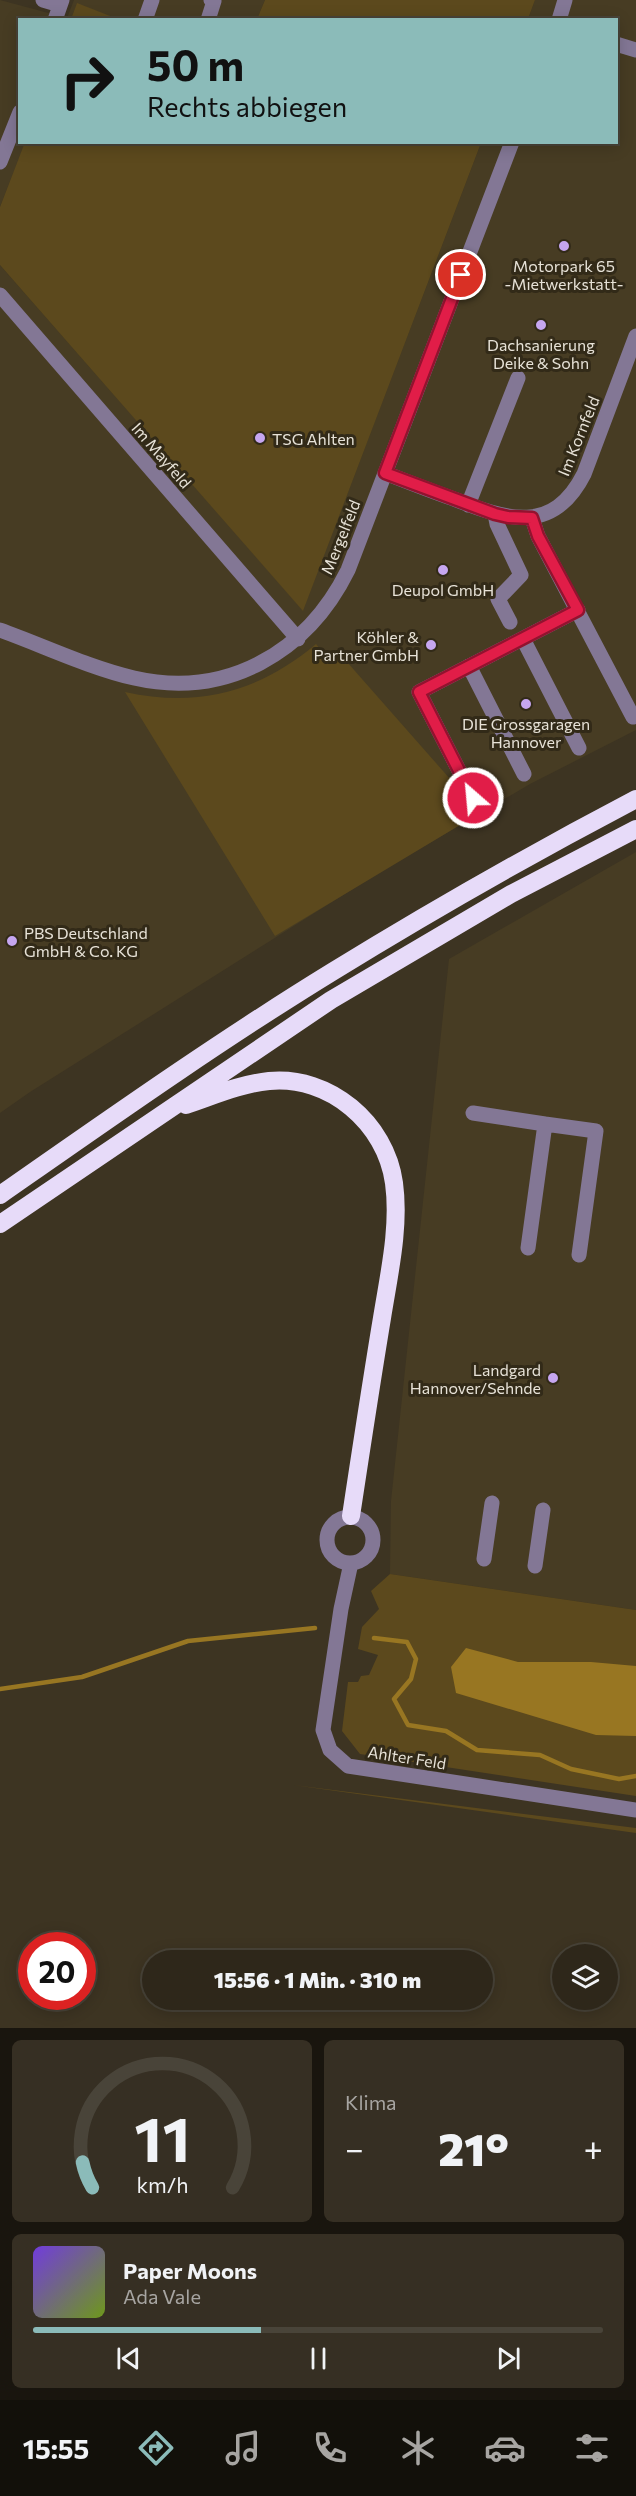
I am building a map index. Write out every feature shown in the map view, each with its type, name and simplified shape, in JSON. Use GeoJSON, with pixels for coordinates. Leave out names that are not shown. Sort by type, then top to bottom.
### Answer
{"type":"FeatureCollection","features":[{"type":"Feature","properties":{"kind":"highway"},"geometry":{"type":"LineString","coordinates":[[0,1195],[177,1072],[332,972],[569,835],[636,799]]}},
{"type":"Feature","properties":{"kind":"highway"},"geometry":{"type":"LineString","coordinates":[[0,1224],[331,1000],[511,894],[636,829]]}},
{"type":"Feature","properties":{"kind":"highway"},"geometry":{"type":"LineString","coordinates":[[161,1113],[235,1088],[269,1081],[296,1081],[322,1088],[349,1105],[369,1125],[383,1147],[394,1182],[395,1234],[351,1516]]}},
{"type":"Feature","properties":{"kind":"street"},"geometry":{"type":"LineString","coordinates":[[43,0],[59,8]]}},
{"type":"Feature","properties":{"kind":"street"},"geometry":{"type":"LineString","coordinates":[[146,18],[153,0]]}},
{"type":"Feature","properties":{"kind":"street"},"geometry":{"type":"LineString","coordinates":[[209,18],[214,1],[211,0]]}},
{"type":"Feature","properties":{"kind":"street"},"geometry":{"type":"LineString","coordinates":[[560,18],[565,0]]}},
{"type":"Feature","properties":{"kind":"street"},"geometry":{"type":"LineString","coordinates":[[618,45],[636,50]]}},
{"type":"Feature","properties":{"kind":"street"},"geometry":{"type":"LineString","coordinates":[[0,162],[18,117]]}},
{"type":"Feature","properties":{"kind":"street","name":"Mergelfeld"},"geometry":{"type":"LineString","coordinates":[[0,630],[132,677],[174,683],[216,679],[237,673],[271,658],[297,639],[327,607],[348,570],[511,144]]}},
{"type":"Feature","properties":{"kind":"street","name":"Im Mayfeld"},"geometry":{"type":"LineString","coordinates":[[0,295],[297,639]]}},
{"type":"Feature","properties":{"kind":"street","name":"Im Kornfeld"},"geometry":{"type":"LineString","coordinates":[[532,518],[555,509],[579,484],[636,336]]}},
{"type":"Feature","properties":{"kind":"street"},"geometry":{"type":"LineString","coordinates":[[468,505],[519,378]]}},
{"type":"Feature","properties":{"kind":"street"},"geometry":{"type":"LineString","coordinates":[[385,473],[495,514],[532,518],[538,536],[633,717]]}},
{"type":"Feature","properties":{"kind":"street"},"geometry":{"type":"LineString","coordinates":[[495,514],[497,524],[521,575],[498,599],[510,622]]}},
{"type":"Feature","properties":{"kind":"street"},"geometry":{"type":"LineString","coordinates":[[473,798],[419,692],[578,610]]}},
{"type":"Feature","properties":{"kind":"street"},"geometry":{"type":"LineString","coordinates":[[523,639],[579,748]]}},
{"type":"Feature","properties":{"kind":"street"},"geometry":{"type":"LineString","coordinates":[[469,666],[524,774]]}},
{"type":"Feature","properties":{"kind":"street"},"geometry":{"type":"LineString","coordinates":[[473,1113],[596,1131],[579,1255]]}},
{"type":"Feature","properties":{"kind":"street"},"geometry":{"type":"LineString","coordinates":[[528,1248],[545,1124]]}},
{"type":"Feature","properties":{"kind":"street"},"geometry":{"type":"LineString","coordinates":[[484,1559],[492,1503]]}},
{"type":"Feature","properties":{"kind":"street"},"geometry":{"type":"LineString","coordinates":[[535,1566],[543,1510]]}},
{"type":"Feature","properties":{"kind":"street"},"geometry":{"type":"LineString","coordinates":[[351,1516],[363,1520],[372,1530],[373,1544],[369,1554],[361,1561],[351,1563],[340,1561],[332,1555],[327,1545],[327,1534],[340,1518],[351,1516]]}},
{"type":"Feature","properties":{"kind":"street","name":"Ahlter Feld"},"geometry":{"type":"LineString","coordinates":[[351,1563],[341,1608],[323,1730],[330,1750],[348,1766],[636,1810]]}},
{"type":"Feature","properties":{"kind":"shaded area"},"geometry":{"type":"Polygon","coordinates":[[[0,0],[67,18],[18,18],[18,144],[25,144],[0,207],[0,0]]]}},
{"type":"Feature","properties":{"kind":"shaded area"},"geometry":{"type":"Polygon","coordinates":[[[74,0],[265,0],[257,18],[115,18],[77,4],[71,18],[67,18],[74,0]]]}},
{"type":"Feature","properties":{"kind":"shaded area"},"geometry":{"type":"Polygon","coordinates":[[[265,0],[535,0],[528,18],[257,18],[265,0]]]}},
{"type":"Feature","properties":{"kind":"shaded area"},"geometry":{"type":"Polygon","coordinates":[[[535,0],[636,0],[636,730],[530,784],[375,875],[0,1113],[0,265],[303,610],[481,144],[618,144],[618,18],[528,18],[535,0]]]}},
{"type":"Feature","properties":{"kind":"shaded area"},"geometry":{"type":"Polygon","coordinates":[[[77,3],[115,18],[71,18],[77,3]]]}},
{"type":"Feature","properties":{"kind":"shaded area","name":"TSG Ahlten"},"geometry":{"type":"Polygon","coordinates":[[[24,144],[481,144],[303,611],[0,265],[0,207],[24,144]]]}},
{"type":"Feature","properties":{"kind":"shaded area"},"geometry":{"type":"Polygon","coordinates":[[[316,644],[331,662],[340,654],[480,813],[275,936],[125,692],[178,698],[226,692],[272,674],[316,644]]]}},
{"type":"Feature","properties":{"kind":"shaded area"},"geometry":{"type":"Polygon","coordinates":[[[636,852],[636,1610],[390,1574],[391,1501],[449,959],[636,852]]]}},
{"type":"Feature","properties":{"kind":"shaded area"},"geometry":{"type":"Polygon","coordinates":[[[390,1574],[636,1610],[636,1796],[360,1754],[342,1731],[348,1682],[358,1682],[361,1676],[369,1675],[378,1655],[358,1649],[362,1627],[379,1609],[371,1591],[390,1574]]]}},
{"type":"Feature","properties":{"kind":"shaded area"},"geometry":{"type":"Polygon","coordinates":[[[466,1648],[518,1662],[591,1662],[636,1666],[636,1736],[596,1735],[456,1693],[451,1667],[466,1648]]]}},
{"type":"Feature","properties":{"kind":"shaded area"},"geometry":{"type":"Polygon","coordinates":[[[293,1785],[636,1828],[636,1833],[293,1785]]]}},
{"type":"Feature","properties":{"kind":"waterway"},"geometry":{"type":"LineString","coordinates":[[0,1689],[82,1677],[188,1641],[315,1628]]}},
{"type":"Feature","properties":{"kind":"waterway"},"geometry":{"type":"LineString","coordinates":[[374,1638],[407,1642],[416,1659],[411,1679],[394,1699],[408,1725],[446,1731],[477,1750],[540,1755],[571,1769],[619,1779],[636,1776]]}},
{"type":"Feature","properties":{"kind":"place","name":"Motorpark 65 -Mietwerkstatt-"},"geometry":{"type":"Point","coordinates":[564,246]}},
{"type":"Feature","properties":{"kind":"place","name":"Dachsanierung Deike & Sohn"},"geometry":{"type":"Point","coordinates":[541,325]}},
{"type":"Feature","properties":{"kind":"place","name":"TSG Ahlten"},"geometry":{"type":"Point","coordinates":[260,438]}},
{"type":"Feature","properties":{"kind":"place","name":"Deupol GmbH"},"geometry":{"type":"Point","coordinates":[443,570]}},
{"type":"Feature","properties":{"kind":"place","name":"Köhler & Partner GmbH"},"geometry":{"type":"Point","coordinates":[431,645]}},
{"type":"Feature","properties":{"kind":"place","name":"DIE Grossgaragen Hannover"},"geometry":{"type":"Point","coordinates":[526,704]}},
{"type":"Feature","properties":{"kind":"place","name":"PBS Deutschland GmbH & Co. KG"},"geometry":{"type":"Point","coordinates":[12,941]}},
{"type":"Feature","properties":{"kind":"place","name":"Landgard Hannover/Sehnde"},"geometry":{"type":"Point","coordinates":[553,1378]}},
{"type":"Feature","properties":{"kind":"route"},"geometry":{"type":"LineString","coordinates":[[461,275],[385,473],[495,514],[532,518],[538,536],[578,610],[419,692],[473,798]]}}]}
